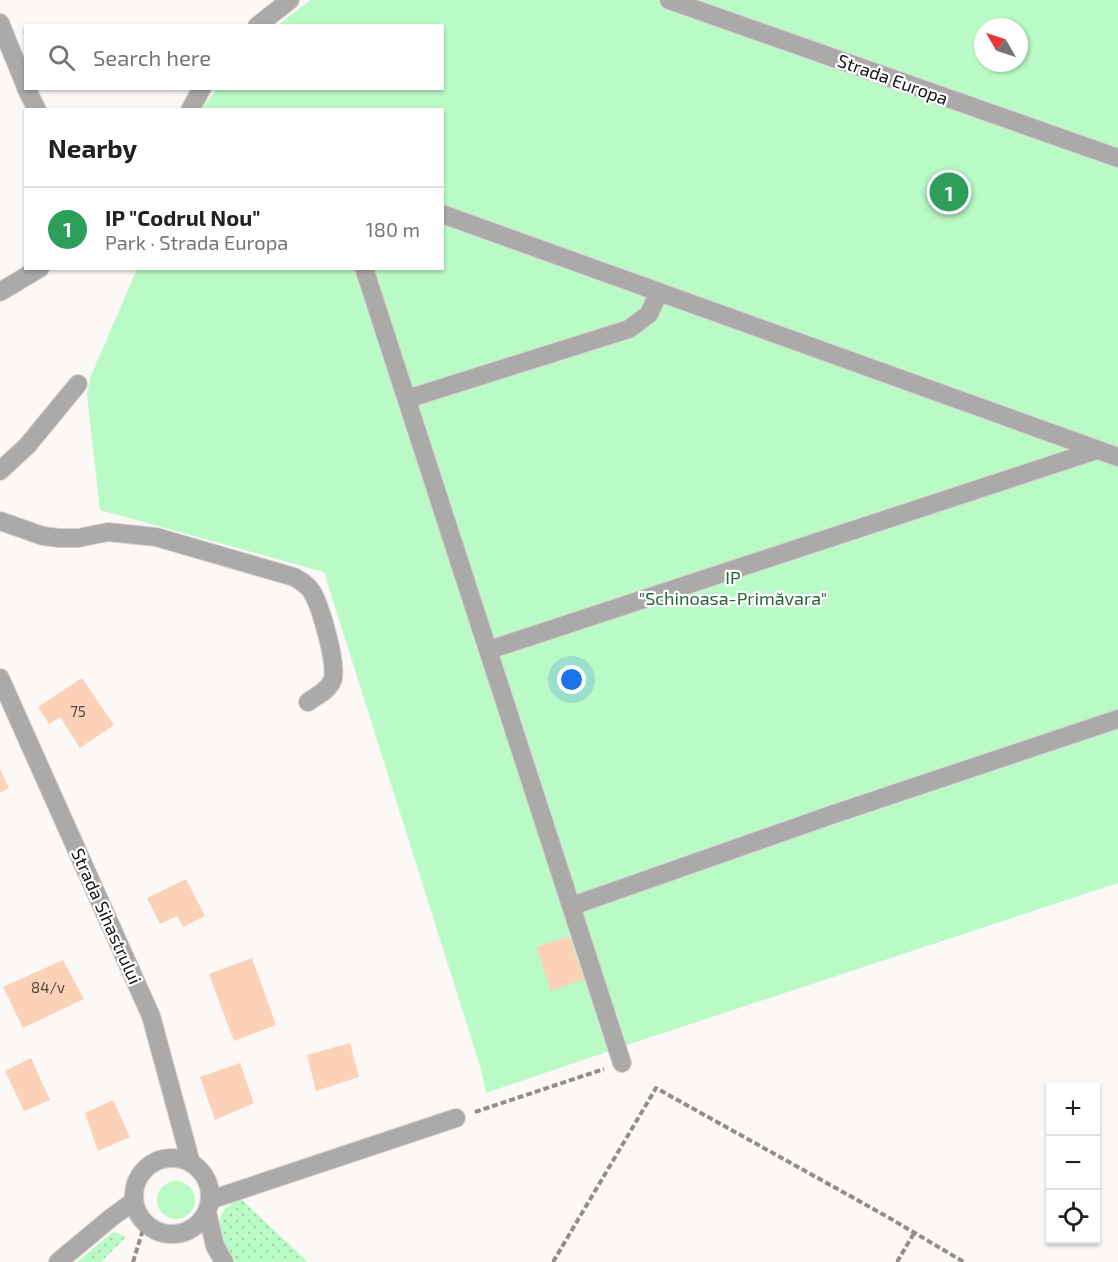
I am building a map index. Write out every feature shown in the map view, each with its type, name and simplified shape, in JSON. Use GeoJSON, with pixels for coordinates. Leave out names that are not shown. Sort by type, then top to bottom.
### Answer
{"type":"FeatureCollection","features":[{"type":"Feature","properties":{"kind":"street"},"geometry":{"type":"LineString","coordinates":[[260,24],[290,0]]}},
{"type":"Feature","properties":{"kind":"street","name":"Strada Europa"},"geometry":{"type":"LineString","coordinates":[[669,0],[1118,158]]}},
{"type":"Feature","properties":{"kind":"street"},"geometry":{"type":"LineString","coordinates":[[0,23],[24,83]]}},
{"type":"Feature","properties":{"kind":"street"},"geometry":{"type":"LineString","coordinates":[[27,90],[36,108]]}},
{"type":"Feature","properties":{"kind":"street"},"geometry":{"type":"LineString","coordinates":[[191,108],[201,90]]}},
{"type":"Feature","properties":{"kind":"street"},"geometry":{"type":"LineString","coordinates":[[444,215],[1118,458]]}},
{"type":"Feature","properties":{"kind":"street"},"geometry":{"type":"LineString","coordinates":[[0,292],[37,270]]}},
{"type":"Feature","properties":{"kind":"street"},"geometry":{"type":"LineString","coordinates":[[365,270],[622,1063]]}},
{"type":"Feature","properties":{"kind":"street"},"geometry":{"type":"LineString","coordinates":[[407,399],[629,329],[649,315],[659,292]]}},
{"type":"Feature","properties":{"kind":"street"},"geometry":{"type":"LineString","coordinates":[[0,471],[27,446],[78,384]]}},
{"type":"Feature","properties":{"kind":"street"},"geometry":{"type":"LineString","coordinates":[[489,650],[1097,450]]}},
{"type":"Feature","properties":{"kind":"street"},"geometry":{"type":"LineString","coordinates":[[0,521],[43,536],[59,538],[78,538],[108,532],[156,537],[294,577],[312,592],[330,645],[335,672],[332,681],[324,691],[308,702]]}},
{"type":"Feature","properties":{"kind":"street","name":"Strada Sihastrului"},"geometry":{"type":"LineString","coordinates":[[0,678],[151,1016],[191,1163],[200,1169],[206,1178],[208,1206],[220,1254]]}},
{"type":"Feature","properties":{"kind":"street"},"geometry":{"type":"LineString","coordinates":[[572,906],[831,815],[1118,719]]}},
{"type":"Feature","properties":{"kind":"street"},"geometry":{"type":"LineString","coordinates":[[191,1163],[179,1158],[167,1158],[146,1168],[139,1178],[134,1202],[145,1223],[155,1230],[166,1234],[178,1234],[190,1230],[200,1222],[208,1206],[456,1118]]}},
{"type":"Feature","properties":{"kind":"street"},"geometry":{"type":"LineString","coordinates":[[58,1262],[112,1217],[134,1202]]}},
{"type":"Feature","properties":{"kind":"street"},"geometry":{"type":"LineString","coordinates":[[190,1230],[220,1254]]}},
{"type":"Feature","properties":{"kind":"path"},"geometry":{"type":"LineString","coordinates":[[456,1118],[622,1063]]}},
{"type":"Feature","properties":{"kind":"path"},"geometry":{"type":"LineString","coordinates":[[553,1262],[656,1088],[964,1262]]}},
{"type":"Feature","properties":{"kind":"path"},"geometry":{"type":"LineString","coordinates":[[133,1262],[145,1223]]}},
{"type":"Feature","properties":{"kind":"path"},"geometry":{"type":"LineString","coordinates":[[897,1262],[914,1233]]}},
{"type":"Feature","properties":{"kind":"green space","name":"IP \"Schinoasa-Primăvara\""},"geometry":{"type":"Polygon","coordinates":[[[310,0],[1118,0],[1118,883],[486,1093],[481,1069],[324,572],[100,510],[87,394],[90,378],[137,270],[444,270],[444,108],[202,108],[216,90],[444,90],[444,24],[279,24],[310,0]]]}},
{"type":"Feature","properties":{"kind":"green space"},"geometry":{"type":"Polygon","coordinates":[[[176,1181],[190,1186],[195,1200],[190,1214],[176,1219],[162,1214],[157,1200],[162,1186],[176,1181]]]}},
{"type":"Feature","properties":{"kind":"green space"},"geometry":{"type":"Polygon","coordinates":[[[241,1199],[308,1262],[232,1262],[221,1235],[220,1218],[231,1204],[241,1199]]]}},
{"type":"Feature","properties":{"kind":"green space"},"geometry":{"type":"Polygon","coordinates":[[[113,1232],[126,1237],[101,1262],[77,1262],[113,1232]]]}},
{"type":"Feature","properties":{"kind":"building"},"geometry":{"type":"Polygon","coordinates":[[[82,678],[114,725],[80,748],[60,717],[49,724],[38,707],[82,678]]]}},
{"type":"Feature","properties":{"kind":"building"},"geometry":{"type":"Polygon","coordinates":[[[0,769],[9,788],[0,793],[0,769]]]}},
{"type":"Feature","properties":{"kind":"building"},"geometry":{"type":"Polygon","coordinates":[[[186,879],[205,916],[183,927],[177,916],[160,924],[147,898],[186,879]]]}},
{"type":"Feature","properties":{"kind":"building"},"geometry":{"type":"Polygon","coordinates":[[[569,936],[584,979],[551,991],[536,947],[569,936]]]}},
{"type":"Feature","properties":{"kind":"building"},"geometry":{"type":"Polygon","coordinates":[[[252,958],[276,1025],[234,1041],[209,974],[252,958]]]}},
{"type":"Feature","properties":{"kind":"building"},"geometry":{"type":"Polygon","coordinates":[[[63,960],[84,999],[23,1028],[3,987],[63,960]]]}},
{"type":"Feature","properties":{"kind":"building"},"geometry":{"type":"Polygon","coordinates":[[[350,1043],[359,1077],[316,1091],[307,1055],[350,1043]]]}},
{"type":"Feature","properties":{"kind":"building"},"geometry":{"type":"Polygon","coordinates":[[[31,1058],[50,1100],[24,1111],[5,1071],[31,1058]]]}},
{"type":"Feature","properties":{"kind":"building"},"geometry":{"type":"Polygon","coordinates":[[[240,1063],[254,1103],[215,1120],[200,1077],[240,1063]]]}},
{"type":"Feature","properties":{"kind":"building"},"geometry":{"type":"Polygon","coordinates":[[[113,1100],[130,1137],[98,1151],[85,1113],[113,1100]]]}},
{"type":"Feature","properties":{"kind":"place","name":"IP \"Codrul Nou\""},"geometry":{"type":"Point","coordinates":[949,192]}}]}
